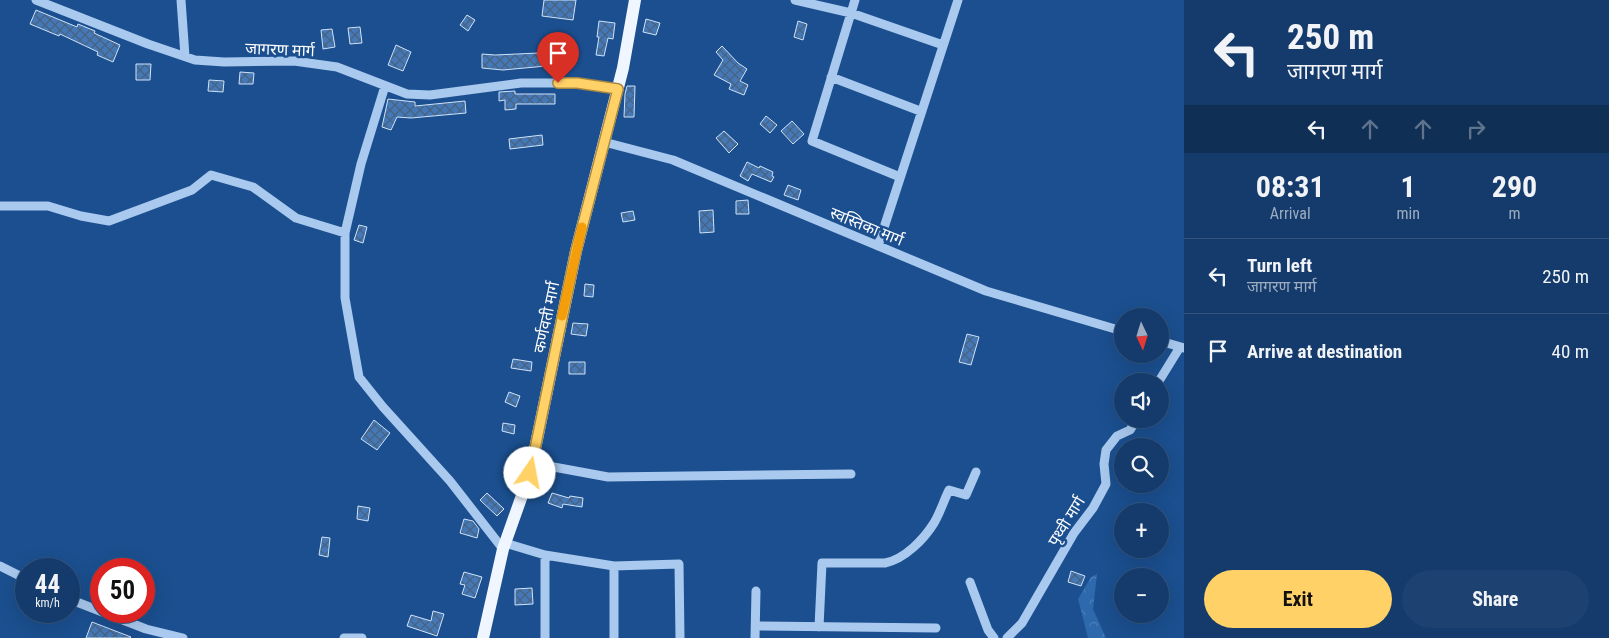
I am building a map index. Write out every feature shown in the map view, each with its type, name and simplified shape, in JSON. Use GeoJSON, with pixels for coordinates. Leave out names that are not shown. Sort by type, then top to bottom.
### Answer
{"type":"FeatureCollection","features":[{"type":"Feature","properties":{"kind":"main road","name":"कर्णवती मार्ग"},"geometry":{"type":"LineString","coordinates":[[483,638],[504,546],[530,473],[576,251],[618,89],[636,0]]}},
{"type":"Feature","properties":{"kind":"street","name":"जागरण मार्ग"},"geometry":{"type":"LineString","coordinates":[[36,0],[148,44],[195,60],[224,62],[294,61],[320,64],[336,67],[408,94],[430,95],[521,83],[577,83],[618,89]]}},
{"type":"Feature","properties":{"kind":"street"},"geometry":{"type":"LineString","coordinates":[[180,0],[185,56]]}},
{"type":"Feature","properties":{"kind":"street"},"geometry":{"type":"LineString","coordinates":[[795,0],[851,13],[943,45]]}},
{"type":"Feature","properties":{"kind":"street"},"geometry":{"type":"LineString","coordinates":[[855,0],[812,141],[900,177]]}},
{"type":"Feature","properties":{"kind":"street"},"geometry":{"type":"LineString","coordinates":[[878,246],[920,111],[958,0]]}},
{"type":"Feature","properties":{"kind":"street"},"geometry":{"type":"LineString","coordinates":[[831,77],[920,111]]}},
{"type":"Feature","properties":{"kind":"street"},"geometry":{"type":"LineString","coordinates":[[385,86],[362,164],[345,233],[345,298],[360,376],[383,407],[504,546],[544,555],[614,566],[679,564],[680,638]]}},
{"type":"Feature","properties":{"kind":"street","name":"स्वस्तिका मार्ग"},"geometry":{"type":"LineString","coordinates":[[604,142],[673,160],[986,291],[1114,329]]}},
{"type":"Feature","properties":{"kind":"street"},"geometry":{"type":"LineString","coordinates":[[0,206],[48,206],[81,216],[109,220],[192,190],[211,175],[253,187],[296,218],[345,233]]}},
{"type":"Feature","properties":{"kind":"street"},"geometry":{"type":"LineString","coordinates":[[1165,373],[1182,348],[1169,344]]}},
{"type":"Feature","properties":{"kind":"street","name":"पृथ्वी मार्ग"},"geometry":{"type":"LineString","coordinates":[[1007,638],[1022,623],[1074,533],[1093,508],[1106,484],[1104,464],[1106,450],[1117,436],[1131,428]]}},
{"type":"Feature","properties":{"kind":"street"},"geometry":{"type":"LineString","coordinates":[[532,463],[608,477],[851,474]]}},
{"type":"Feature","properties":{"kind":"street"},"geometry":{"type":"LineString","coordinates":[[819,626],[822,563],[886,563],[894,561],[914,546],[934,523],[949,490],[966,495],[976,472]]}},
{"type":"Feature","properties":{"kind":"street"},"geometry":{"type":"LineString","coordinates":[[544,555],[545,638]]}},
{"type":"Feature","properties":{"kind":"street"},"geometry":{"type":"LineString","coordinates":[[0,566],[15,573]]}},
{"type":"Feature","properties":{"kind":"street"},"geometry":{"type":"LineString","coordinates":[[614,566],[614,638]]}},
{"type":"Feature","properties":{"kind":"street"},"geometry":{"type":"LineString","coordinates":[[970,582],[988,630],[994,638]]}},
{"type":"Feature","properties":{"kind":"street"},"geometry":{"type":"LineString","coordinates":[[756,591],[756,638]]}},
{"type":"Feature","properties":{"kind":"street"},"geometry":{"type":"LineString","coordinates":[[80,603],[146,629],[183,638]]}},
{"type":"Feature","properties":{"kind":"street"},"geometry":{"type":"LineString","coordinates":[[756,626],[936,628]]}},
{"type":"Feature","properties":{"kind":"street"},"geometry":{"type":"LineString","coordinates":[[344,638],[362,638]]}},
{"type":"Feature","properties":{"kind":"green space"},"geometry":{"type":"Polygon","coordinates":[[[1097,574],[1093,609],[1106,638],[1088,638],[1078,599],[1091,577],[1097,574]]]}},
{"type":"Feature","properties":{"kind":"building"},"geometry":{"type":"Polygon","coordinates":[[[544,0],[576,0],[573,20],[542,16],[544,0]]]}},
{"type":"Feature","properties":{"kind":"building"},"geometry":{"type":"Polygon","coordinates":[[[36,10],[77,27],[78,24],[95,31],[94,33],[120,45],[113,62],[97,55],[98,52],[60,34],[59,36],[30,24],[36,10]]]}},
{"type":"Feature","properties":{"kind":"building"},"geometry":{"type":"Polygon","coordinates":[[[467,15],[475,20],[468,31],[460,25],[467,15]]]}},
{"type":"Feature","properties":{"kind":"building"},"geometry":{"type":"Polygon","coordinates":[[[646,19],[660,23],[656,35],[643,32],[646,19]]]}},
{"type":"Feature","properties":{"kind":"building"},"geometry":{"type":"Polygon","coordinates":[[[599,21],[615,23],[613,39],[608,38],[604,56],[596,55],[599,21]]]}},
{"type":"Feature","properties":{"kind":"building"},"geometry":{"type":"Polygon","coordinates":[[[798,21],[807,24],[803,40],[794,37],[798,21]]]}},
{"type":"Feature","properties":{"kind":"building"},"geometry":{"type":"Polygon","coordinates":[[[360,27],[362,43],[350,44],[348,28],[360,27]]]}},
{"type":"Feature","properties":{"kind":"building"},"geometry":{"type":"Polygon","coordinates":[[[332,29],[335,47],[323,49],[321,30],[332,29]]]}},
{"type":"Feature","properties":{"kind":"building"},"geometry":{"type":"Polygon","coordinates":[[[396,45],[411,52],[403,71],[388,65],[396,45]]]}},
{"type":"Feature","properties":{"kind":"building"},"geometry":{"type":"Polygon","coordinates":[[[722,46],[738,63],[747,69],[740,81],[748,85],[744,95],[729,89],[731,84],[714,75],[723,60],[716,52],[722,46]]]}},
{"type":"Feature","properties":{"kind":"building"},"geometry":{"type":"Polygon","coordinates":[[[539,53],[539,56],[554,55],[555,67],[546,68],[546,66],[503,70],[482,68],[482,54],[539,53]]]}},
{"type":"Feature","properties":{"kind":"building"},"geometry":{"type":"Polygon","coordinates":[[[136,64],[151,64],[150,80],[136,80],[136,64]]]}},
{"type":"Feature","properties":{"kind":"building"},"geometry":{"type":"Polygon","coordinates":[[[240,72],[254,73],[253,84],[239,84],[240,72]]]}},
{"type":"Feature","properties":{"kind":"building"},"geometry":{"type":"Polygon","coordinates":[[[209,80],[224,81],[223,92],[208,91],[209,80]]]}},
{"type":"Feature","properties":{"kind":"building"},"geometry":{"type":"Polygon","coordinates":[[[627,86],[635,86],[634,117],[624,117],[627,86]]]}},
{"type":"Feature","properties":{"kind":"building"},"geometry":{"type":"Polygon","coordinates":[[[515,91],[515,94],[555,94],[555,104],[516,104],[516,109],[505,110],[505,100],[499,101],[499,92],[515,91]]]}},
{"type":"Feature","properties":{"kind":"building"},"geometry":{"type":"Polygon","coordinates":[[[388,99],[415,102],[415,106],[465,101],[466,113],[411,118],[397,117],[391,130],[382,127],[388,99]]]}},
{"type":"Feature","properties":{"kind":"building"},"geometry":{"type":"Polygon","coordinates":[[[766,116],[777,125],[770,133],[760,124],[766,116]]]}},
{"type":"Feature","properties":{"kind":"building"},"geometry":{"type":"Polygon","coordinates":[[[792,121],[804,134],[793,144],[781,131],[792,121]]]}},
{"type":"Feature","properties":{"kind":"building"},"geometry":{"type":"Polygon","coordinates":[[[724,131],[738,144],[729,153],[716,138],[724,131]]]}},
{"type":"Feature","properties":{"kind":"building"},"geometry":{"type":"Polygon","coordinates":[[[542,135],[543,145],[510,149],[509,139],[542,135]]]}},
{"type":"Feature","properties":{"kind":"building"},"geometry":{"type":"Polygon","coordinates":[[[747,162],[773,172],[772,176],[774,177],[771,182],[752,174],[748,181],[740,176],[747,162]]]}},
{"type":"Feature","properties":{"kind":"building"},"geometry":{"type":"Polygon","coordinates":[[[788,185],[801,190],[798,200],[784,195],[788,185]]]}},
{"type":"Feature","properties":{"kind":"building"},"geometry":{"type":"Polygon","coordinates":[[[748,200],[749,214],[736,214],[736,201],[748,200]]]}},
{"type":"Feature","properties":{"kind":"building"},"geometry":{"type":"Polygon","coordinates":[[[713,210],[714,232],[700,233],[699,211],[713,210]]]}},
{"type":"Feature","properties":{"kind":"building"},"geometry":{"type":"Polygon","coordinates":[[[633,211],[635,220],[623,222],[621,213],[633,211]]]}},
{"type":"Feature","properties":{"kind":"building"},"geometry":{"type":"Polygon","coordinates":[[[359,225],[367,227],[363,243],[354,240],[359,225]]]}},
{"type":"Feature","properties":{"kind":"building"},"geometry":{"type":"Polygon","coordinates":[[[585,284],[594,285],[593,297],[584,296],[585,284]]]}},
{"type":"Feature","properties":{"kind":"building"},"geometry":{"type":"Polygon","coordinates":[[[573,323],[588,324],[586,336],[571,334],[573,323]]]}},
{"type":"Feature","properties":{"kind":"building"},"geometry":{"type":"Polygon","coordinates":[[[967,334],[979,337],[971,365],[959,362],[967,334]]]}},
{"type":"Feature","properties":{"kind":"building"},"geometry":{"type":"Polygon","coordinates":[[[513,359],[532,362],[531,371],[511,368],[513,359]]]}},
{"type":"Feature","properties":{"kind":"building"},"geometry":{"type":"Polygon","coordinates":[[[569,362],[585,362],[585,374],[569,374],[569,362]]]}},
{"type":"Feature","properties":{"kind":"building"},"geometry":{"type":"Polygon","coordinates":[[[509,392],[520,396],[516,407],[505,402],[509,392]]]}},
{"type":"Feature","properties":{"kind":"building"},"geometry":{"type":"Polygon","coordinates":[[[374,420],[390,433],[377,450],[361,439],[374,420]]]}},
{"type":"Feature","properties":{"kind":"building"},"geometry":{"type":"Polygon","coordinates":[[[503,423],[515,425],[514,434],[502,431],[503,423]]]}},
{"type":"Feature","properties":{"kind":"building"},"geometry":{"type":"Polygon","coordinates":[[[487,493],[504,509],[497,516],[480,500],[487,493]]]}},
{"type":"Feature","properties":{"kind":"building"},"geometry":{"type":"Polygon","coordinates":[[[552,493],[569,498],[570,496],[583,498],[582,507],[563,504],[562,508],[548,503],[552,493]]]}},
{"type":"Feature","properties":{"kind":"building"},"geometry":{"type":"Polygon","coordinates":[[[358,506],[370,508],[368,521],[357,519],[358,506]]]}},
{"type":"Feature","properties":{"kind":"building"},"geometry":{"type":"Polygon","coordinates":[[[464,519],[473,521],[479,529],[477,538],[460,533],[464,519]]]}},
{"type":"Feature","properties":{"kind":"building"},"geometry":{"type":"Polygon","coordinates":[[[322,537],[330,538],[328,557],[319,555],[322,537]]]}},
{"type":"Feature","properties":{"kind":"building"},"geometry":{"type":"Polygon","coordinates":[[[1071,571],[1085,576],[1081,586],[1068,582],[1071,571]]]}},
{"type":"Feature","properties":{"kind":"building"},"geometry":{"type":"Polygon","coordinates":[[[464,572],[482,577],[475,598],[462,594],[465,585],[460,584],[464,572]]]}},
{"type":"Feature","properties":{"kind":"building"},"geometry":{"type":"Polygon","coordinates":[[[532,588],[533,604],[515,605],[515,589],[532,588]]]}},
{"type":"Feature","properties":{"kind":"building"},"geometry":{"type":"Polygon","coordinates":[[[433,611],[444,614],[437,636],[407,626],[411,615],[431,621],[433,611]]]}},
{"type":"Feature","properties":{"kind":"building"},"geometry":{"type":"Polygon","coordinates":[[[92,623],[131,637],[130,638],[86,638],[92,623]]]}},
{"type":"Feature","properties":{"kind":"slow traffic"},"geometry":{"type":"LineString","coordinates":[[562,316],[582,227]]}},
{"type":"Feature","properties":{"kind":"route"},"geometry":{"type":"LineString","coordinates":[[530,473],[576,251],[618,89],[577,83],[558,83]]}}]}
